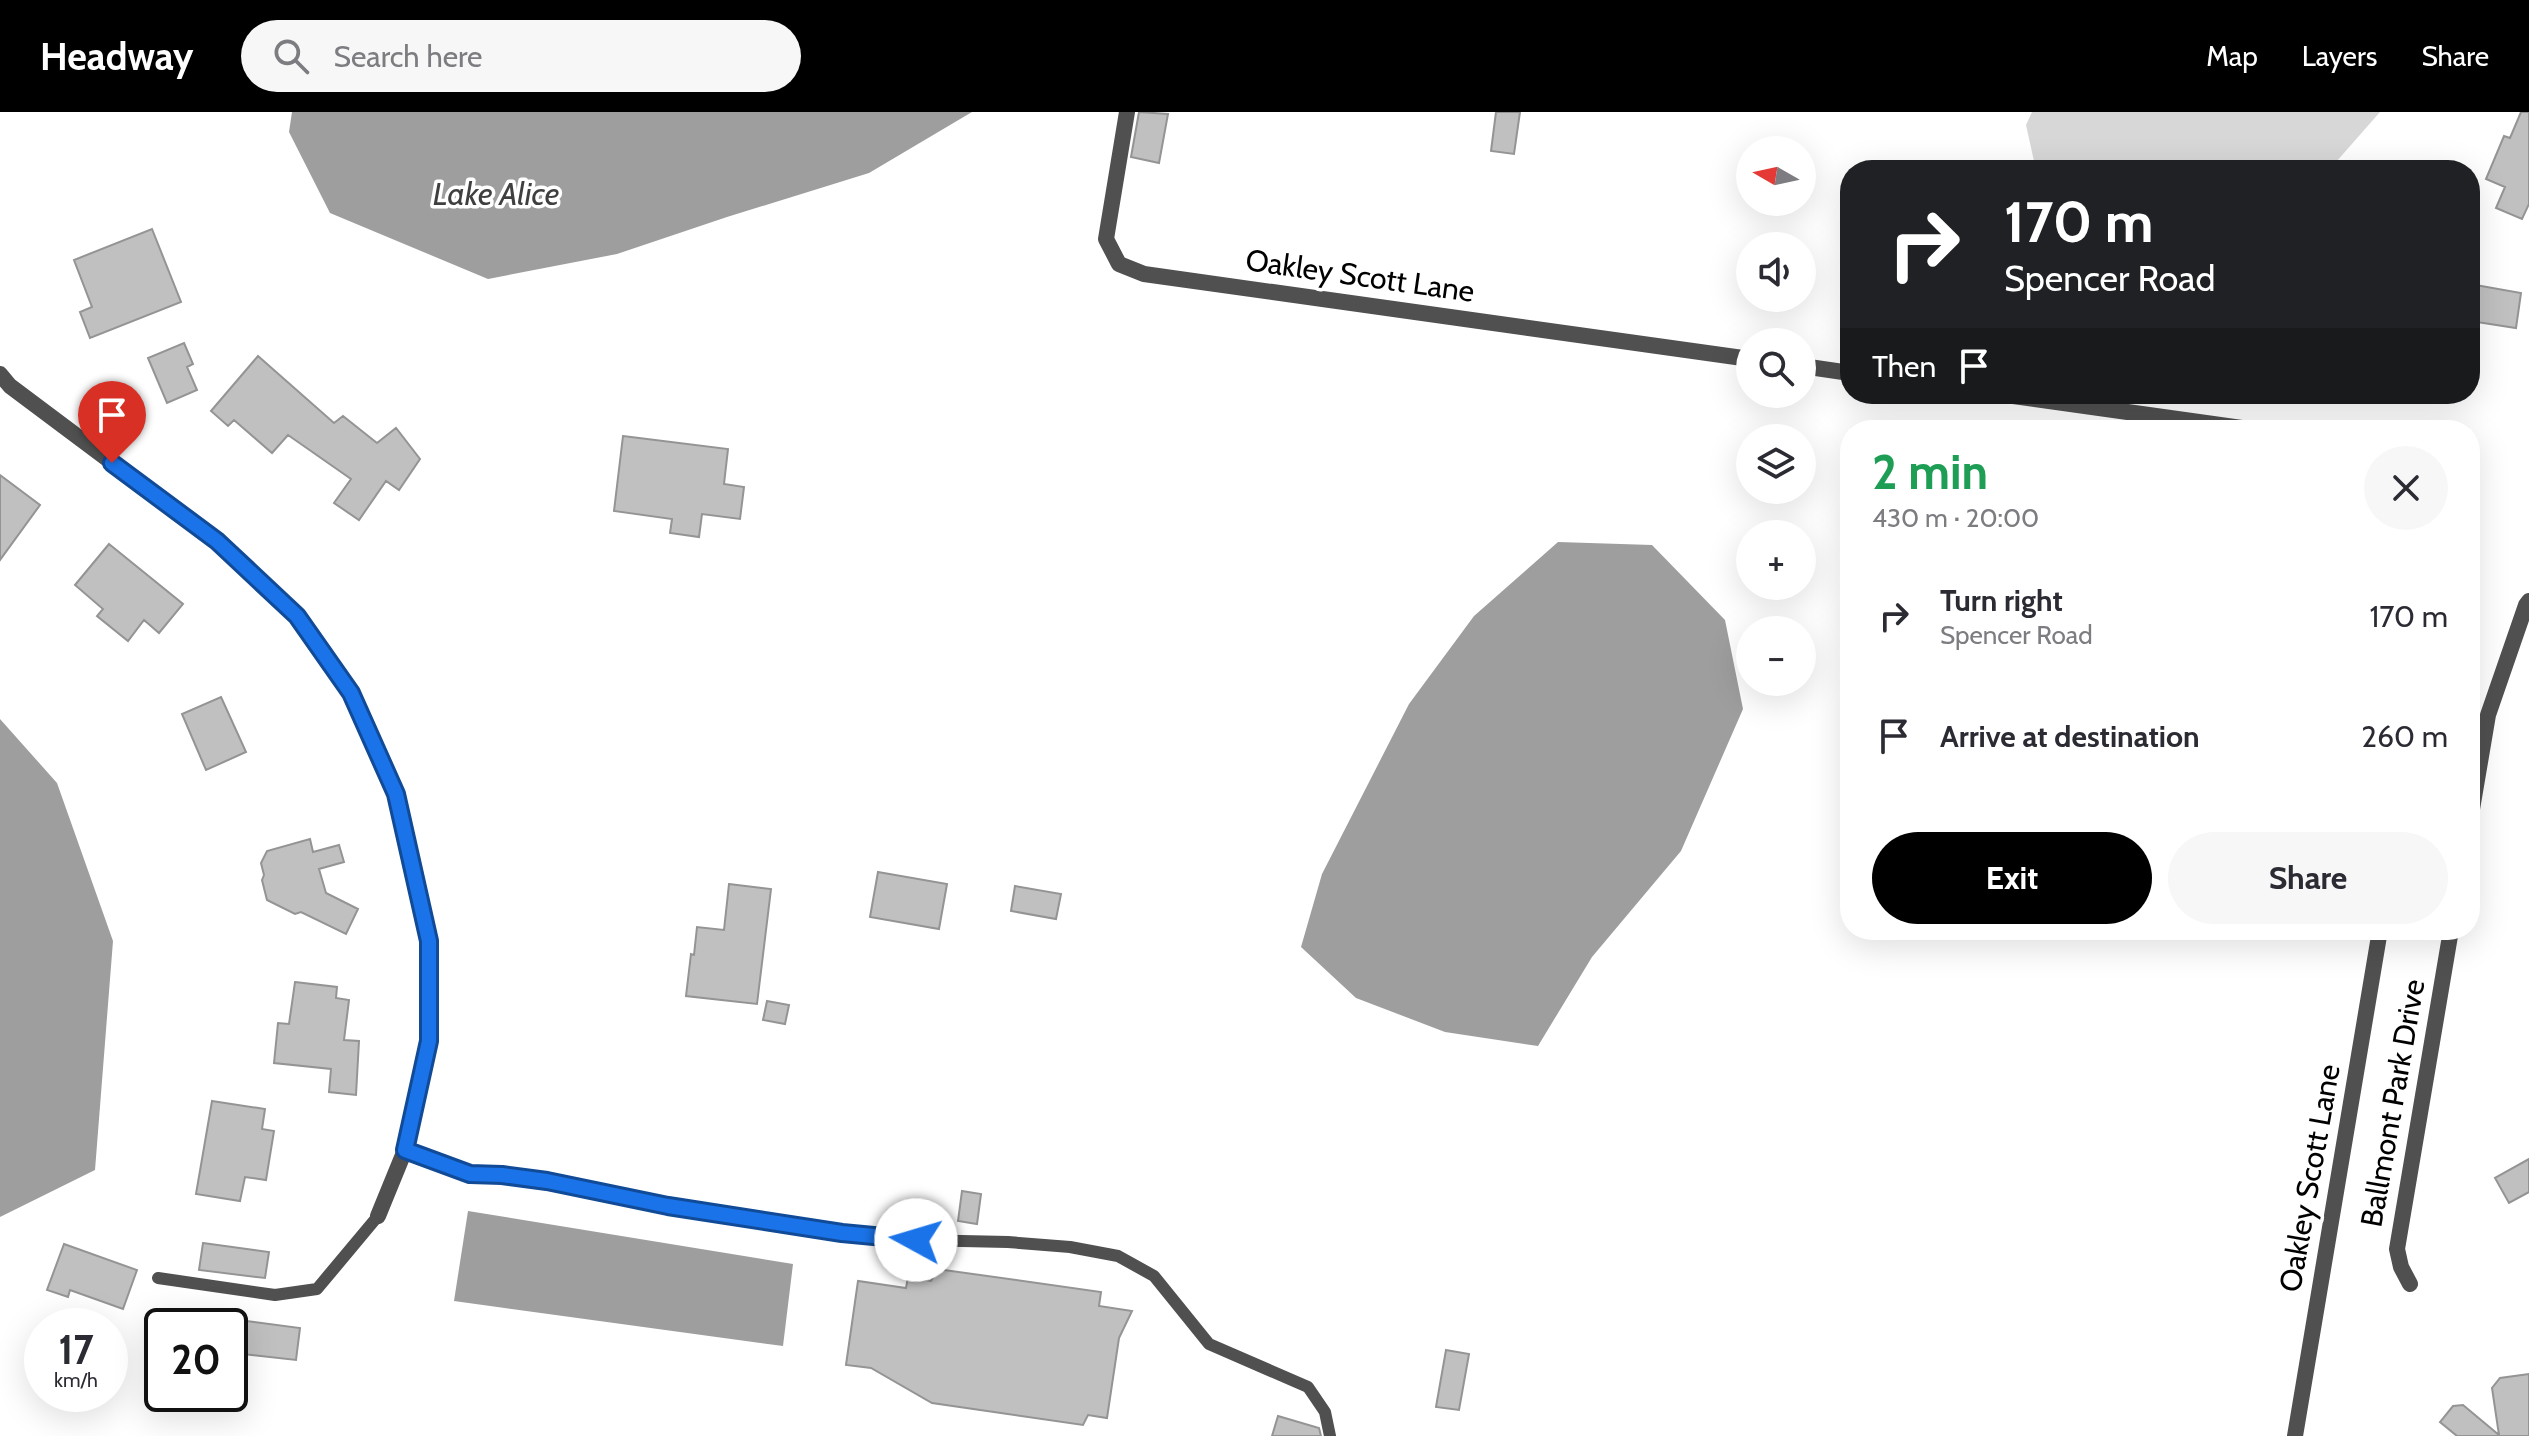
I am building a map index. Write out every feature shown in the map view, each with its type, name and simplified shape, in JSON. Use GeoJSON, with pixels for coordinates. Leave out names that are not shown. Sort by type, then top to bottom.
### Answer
{"type":"FeatureCollection","features":[{"type":"Feature","properties":{"kind":"street","name":"Oakley Scott Lane"},"geometry":{"type":"LineString","coordinates":[[1127,112],[1106,239],[1119,264],[1131,269],[1159,276],[1736,357]]}},
{"type":"Feature","properties":{"kind":"street"},"geometry":{"type":"LineString","coordinates":[[1816,368],[1840,372]]}},
{"type":"Feature","properties":{"kind":"street"},"geometry":{"type":"LineString","coordinates":[[0,374],[10,386],[217,541],[297,616],[351,693],[396,794],[429,941],[429,1041],[405,1150],[378,1216]]}},
{"type":"Feature","properties":{"kind":"street"},"geometry":{"type":"LineString","coordinates":[[2070,404],[2185,420]]}},
{"type":"Feature","properties":{"kind":"street"},"geometry":{"type":"LineString","coordinates":[[2480,762],[2488,715],[2529,601]]}},
{"type":"Feature","properties":{"kind":"street","name":"Oakley Scott Lane"},"geometry":{"type":"LineString","coordinates":[[2295,1436],[2378,940]]}},
{"type":"Feature","properties":{"kind":"street","name":"Ballmont Park Drive"},"geometry":{"type":"LineString","coordinates":[[2410,1284],[2401,1267],[2397,1249],[2449,940]]}},
{"type":"Feature","properties":{"kind":"lane"},"geometry":{"type":"LineString","coordinates":[[405,1150],[470,1174],[569,1184],[668,1206],[842,1233],[916,1240],[1070,1247],[1118,1256],[1154,1276],[1209,1344],[1308,1387],[1325,1412],[1330,1436]]}},
{"type":"Feature","properties":{"kind":"lane"},"geometry":{"type":"LineString","coordinates":[[158,1278],[275,1295],[317,1289],[378,1216]]}},
{"type":"Feature","properties":{"kind":"shaded area"},"geometry":{"type":"Polygon","coordinates":[[[2032,112],[2380,112],[2338,160],[2034,160],[2026,125],[2032,112]]]}},
{"type":"Feature","properties":{"kind":"water","name":"Lake Alice"},"geometry":{"type":"Polygon","coordinates":[[[292,112],[972,112],[869,173],[617,254],[488,279],[330,213],[289,132],[292,112]]]}},
{"type":"Feature","properties":{"kind":"water"},"geometry":{"type":"Polygon","coordinates":[[[1558,542],[1652,545],[1725,620],[1736,674],[1736,696],[1740,696],[1743,709],[1681,851],[1592,957],[1538,1046],[1445,1032],[1356,998],[1301,947],[1322,874],[1409,704],[1474,616],[1558,542]]]}},
{"type":"Feature","properties":{"kind":"water"},"geometry":{"type":"Polygon","coordinates":[[[0,719],[57,783],[113,941],[95,1170],[0,1217],[0,719]]]}},
{"type":"Feature","properties":{"kind":"water"},"geometry":{"type":"Polygon","coordinates":[[[468,1211],[793,1264],[783,1346],[454,1301],[468,1211]]]}},
{"type":"Feature","properties":{"kind":"building"},"geometry":{"type":"Polygon","coordinates":[[[1139,112],[1168,114],[1159,163],[1131,157],[1139,112]]]}},
{"type":"Feature","properties":{"kind":"building"},"geometry":{"type":"Polygon","coordinates":[[[1496,112],[1520,112],[1514,154],[1491,151],[1496,112]]]}},
{"type":"Feature","properties":{"kind":"building"},"geometry":{"type":"Polygon","coordinates":[[[2521,112],[2529,112],[2529,204],[2522,219],[2496,208],[2505,187],[2486,179],[2504,136],[2510,138],[2521,112]]]}},
{"type":"Feature","properties":{"kind":"building"},"geometry":{"type":"Polygon","coordinates":[[[152,229],[181,302],[90,338],[80,312],[92,307],[74,260],[152,229]]]}},
{"type":"Feature","properties":{"kind":"building"},"geometry":{"type":"Polygon","coordinates":[[[2480,286],[2521,293],[2516,328],[2480,323],[2480,286]]]}},
{"type":"Feature","properties":{"kind":"building"},"geometry":{"type":"Polygon","coordinates":[[[184,343],[193,364],[187,367],[197,390],[167,403],[148,358],[184,343]]]}},
{"type":"Feature","properties":{"kind":"building"},"geometry":{"type":"Polygon","coordinates":[[[258,356],[334,423],[343,416],[377,443],[396,428],[420,459],[399,490],[386,481],[359,520],[334,503],[351,479],[288,435],[272,453],[234,420],[228,426],[211,411],[258,356]]]}},
{"type":"Feature","properties":{"kind":"building"},"geometry":{"type":"Polygon","coordinates":[[[623,436],[728,449],[724,484],[744,487],[740,519],[702,514],[699,537],[670,533],[672,519],[614,511],[623,436]]]}},
{"type":"Feature","properties":{"kind":"building"},"geometry":{"type":"Polygon","coordinates":[[[0,475],[40,505],[0,560],[0,475]]]}},
{"type":"Feature","properties":{"kind":"building"},"geometry":{"type":"Polygon","coordinates":[[[109,544],[183,604],[159,633],[144,620],[128,641],[97,616],[103,609],[75,585],[109,544]]]}},
{"type":"Feature","properties":{"kind":"building"},"geometry":{"type":"Polygon","coordinates":[[[221,697],[246,752],[206,770],[182,714],[221,697]]]}},
{"type":"Feature","properties":{"kind":"building"},"geometry":{"type":"Polygon","coordinates":[[[310,839],[313,852],[339,845],[344,862],[319,869],[326,893],[358,909],[346,934],[301,912],[295,914],[267,900],[261,863],[267,851],[310,839]]]}},
{"type":"Feature","properties":{"kind":"building"},"geometry":{"type":"Polygon","coordinates":[[[878,872],[947,884],[939,929],[870,917],[878,872]]]}},
{"type":"Feature","properties":{"kind":"building"},"geometry":{"type":"Polygon","coordinates":[[[729,884],[771,889],[757,1004],[686,996],[697,927],[724,930],[729,884]]]}},
{"type":"Feature","properties":{"kind":"building"},"geometry":{"type":"Polygon","coordinates":[[[1015,886],[1061,894],[1056,919],[1011,911],[1015,886]]]}},
{"type":"Feature","properties":{"kind":"building"},"geometry":{"type":"Polygon","coordinates":[[[295,982],[337,987],[336,998],[349,1000],[344,1040],[359,1041],[356,1095],[329,1092],[331,1069],[274,1063],[278,1023],[289,1024],[295,982]]]}},
{"type":"Feature","properties":{"kind":"building"},"geometry":{"type":"Polygon","coordinates":[[[767,1001],[789,1005],[785,1024],[763,1020],[767,1001]]]}},
{"type":"Feature","properties":{"kind":"building"},"geometry":{"type":"Polygon","coordinates":[[[212,1101],[265,1109],[262,1129],[274,1131],[266,1180],[245,1177],[240,1201],[196,1194],[212,1101]]]}},
{"type":"Feature","properties":{"kind":"building"},"geometry":{"type":"Polygon","coordinates":[[[2529,1159],[2529,1192],[2509,1203],[2495,1178],[2529,1159]]]}},
{"type":"Feature","properties":{"kind":"building"},"geometry":{"type":"Polygon","coordinates":[[[962,1191],[981,1194],[977,1224],[958,1221],[962,1191]]]}},
{"type":"Feature","properties":{"kind":"building"},"geometry":{"type":"Polygon","coordinates":[[[203,1243],[269,1252],[265,1278],[199,1270],[203,1243]]]}},
{"type":"Feature","properties":{"kind":"building"},"geometry":{"type":"Polygon","coordinates":[[[64,1244],[137,1270],[123,1308],[70,1290],[68,1297],[47,1290],[64,1244]]]}},
{"type":"Feature","properties":{"kind":"building"},"geometry":{"type":"Polygon","coordinates":[[[937,1269],[1101,1292],[1099,1306],[1132,1311],[1119,1338],[1107,1418],[1088,1415],[1083,1425],[932,1403],[871,1368],[846,1365],[858,1281],[906,1288],[908,1277],[931,1281],[937,1269]]]}},
{"type":"Feature","properties":{"kind":"building"},"geometry":{"type":"Polygon","coordinates":[[[248,1321],[300,1328],[296,1360],[248,1354],[248,1321]]]}},
{"type":"Feature","properties":{"kind":"building"},"geometry":{"type":"Polygon","coordinates":[[[1446,1350],[1469,1354],[1459,1410],[1436,1407],[1446,1350]]]}},
{"type":"Feature","properties":{"kind":"building"},"geometry":{"type":"Polygon","coordinates":[[[2529,1374],[2529,1436],[2457,1436],[2440,1422],[2453,1406],[2463,1405],[2499,1435],[2492,1388],[2500,1378],[2529,1374]]]}},
{"type":"Feature","properties":{"kind":"building"},"geometry":{"type":"Polygon","coordinates":[[[1278,1416],[1319,1428],[1321,1436],[1272,1436],[1278,1416]]]}},
{"type":"Feature","properties":{"kind":"route"},"geometry":{"type":"LineString","coordinates":[[112,463],[217,541],[297,616],[351,693],[396,794],[429,941],[429,1041],[405,1150],[470,1174],[569,1184],[668,1206],[842,1233],[916,1240]]}}]}
